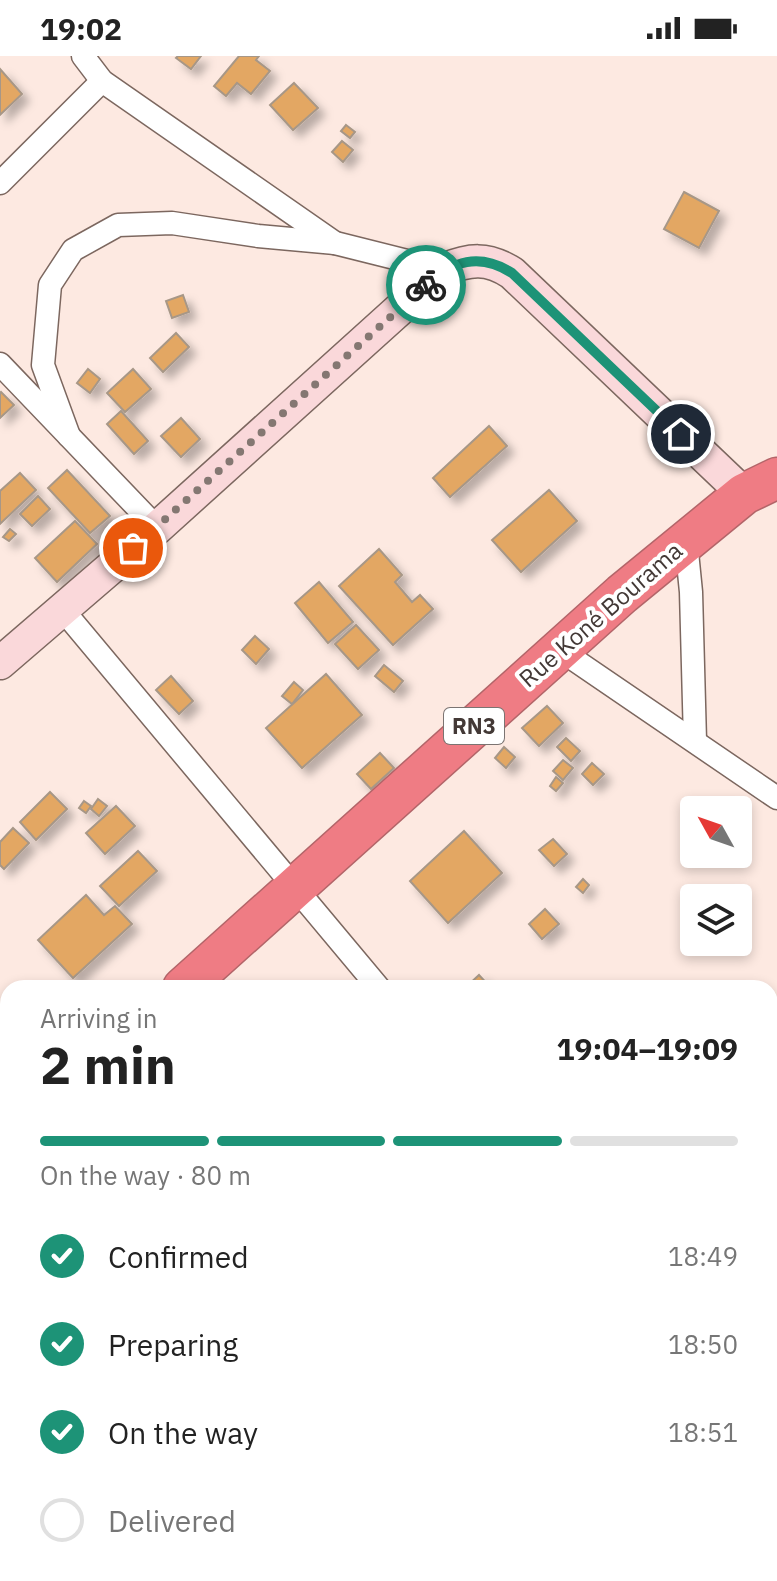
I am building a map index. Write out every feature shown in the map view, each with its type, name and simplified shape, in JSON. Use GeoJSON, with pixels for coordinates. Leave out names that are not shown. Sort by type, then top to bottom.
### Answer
{"type":"FeatureCollection","features":[{"type":"Feature","properties":{"kind":"highway","name":"Rue Koné Bourama"},"geometry":{"type":"LineString","coordinates":[[192,980],[622,594],[761,486]]}},
{"type":"Feature","properties":{"kind":"street"},"geometry":{"type":"LineString","coordinates":[[83,56],[102,81],[335,243]]}},
{"type":"Feature","properties":{"kind":"street"},"geometry":{"type":"LineString","coordinates":[[0,183],[102,81]]}},
{"type":"Feature","properties":{"kind":"street"},"geometry":{"type":"LineString","coordinates":[[69,436],[43,365],[50,285],[73,250],[118,225],[172,223],[258,236],[335,243],[443,270]]}},
{"type":"Feature","properties":{"kind":"street"},"geometry":{"type":"LineString","coordinates":[[0,663],[157,528],[443,270],[468,261],[499,265],[512,273],[761,486]]}},
{"type":"Feature","properties":{"kind":"street"},"geometry":{"type":"LineString","coordinates":[[0,364],[157,528]]}},
{"type":"Feature","properties":{"kind":"street"},"geometry":{"type":"LineString","coordinates":[[686,542],[691,592],[695,741]]}},
{"type":"Feature","properties":{"kind":"street"},"geometry":{"type":"LineString","coordinates":[[62,609],[372,980]]}},
{"type":"Feature","properties":{"kind":"street"},"geometry":{"type":"LineString","coordinates":[[560,650],[777,798]]}},
{"type":"Feature","properties":{"kind":"building"},"geometry":{"type":"Polygon","coordinates":[[[201,56],[191,69],[176,58],[201,56]]]}},
{"type":"Feature","properties":{"kind":"building"},"geometry":{"type":"Polygon","coordinates":[[[239,56],[259,56],[256,60],[270,71],[251,94],[237,83],[226,96],[214,86],[239,56]]]}},
{"type":"Feature","properties":{"kind":"building"},"geometry":{"type":"Polygon","coordinates":[[[0,69],[22,94],[0,115],[0,69]]]}},
{"type":"Feature","properties":{"kind":"building"},"geometry":{"type":"Polygon","coordinates":[[[294,83],[318,108],[293,130],[270,105],[294,83]]]}},
{"type":"Feature","properties":{"kind":"building"},"geometry":{"type":"Polygon","coordinates":[[[346,125],[355,132],[350,138],[341,131],[346,125]]]}},
{"type":"Feature","properties":{"kind":"building"},"geometry":{"type":"Polygon","coordinates":[[[342,141],[353,150],[343,162],[332,152],[342,141]]]}},
{"type":"Feature","properties":{"kind":"building"},"geometry":{"type":"Polygon","coordinates":[[[684,192],[719,211],[699,248],[664,229],[684,192]]]}},
{"type":"Feature","properties":{"kind":"building"},"geometry":{"type":"Polygon","coordinates":[[[183,295],[189,312],[172,318],[166,301],[183,295]]]}},
{"type":"Feature","properties":{"kind":"building"},"geometry":{"type":"Polygon","coordinates":[[[176,333],[189,347],[163,372],[150,358],[176,333]]]}},
{"type":"Feature","properties":{"kind":"building"},"geometry":{"type":"Polygon","coordinates":[[[88,369],[100,379],[90,393],[77,383],[88,369]]]}},
{"type":"Feature","properties":{"kind":"building"},"geometry":{"type":"Polygon","coordinates":[[[133,369],[151,389],[125,412],[107,393],[133,369]]]}},
{"type":"Feature","properties":{"kind":"building"},"geometry":{"type":"Polygon","coordinates":[[[0,393],[14,405],[0,418],[0,393]]]}},
{"type":"Feature","properties":{"kind":"building"},"geometry":{"type":"Polygon","coordinates":[[[121,411],[148,441],[134,454],[107,424],[121,411]]]}},
{"type":"Feature","properties":{"kind":"building"},"geometry":{"type":"Polygon","coordinates":[[[181,418],[200,439],[181,457],[161,436],[181,418]]]}},
{"type":"Feature","properties":{"kind":"building"},"geometry":{"type":"Polygon","coordinates":[[[489,426],[507,446],[450,497],[433,478],[489,426]]]}},
{"type":"Feature","properties":{"kind":"building"},"geometry":{"type":"Polygon","coordinates":[[[67,470],[110,516],[90,533],[48,488],[67,470]]]}},
{"type":"Feature","properties":{"kind":"building"},"geometry":{"type":"Polygon","coordinates":[[[20,473],[36,490],[0,524],[0,491],[20,473]]]}},
{"type":"Feature","properties":{"kind":"building"},"geometry":{"type":"Polygon","coordinates":[[[549,490],[577,521],[521,572],[492,540],[549,490]]]}},
{"type":"Feature","properties":{"kind":"building"},"geometry":{"type":"Polygon","coordinates":[[[38,496],[50,509],[32,526],[20,514],[38,496]]]}},
{"type":"Feature","properties":{"kind":"building"},"geometry":{"type":"Polygon","coordinates":[[[75,521],[97,544],[57,582],[35,558],[75,521]]]}},
{"type":"Feature","properties":{"kind":"building"},"geometry":{"type":"Polygon","coordinates":[[[10,529],[16,534],[9,541],[3,537],[10,529]]]}},
{"type":"Feature","properties":{"kind":"building"},"geometry":{"type":"Polygon","coordinates":[[[379,549],[402,575],[395,582],[412,602],[420,595],[433,609],[393,645],[339,586],[379,549]]]}},
{"type":"Feature","properties":{"kind":"building"},"geometry":{"type":"Polygon","coordinates":[[[319,582],[353,622],[328,643],[295,603],[319,582]]]}},
{"type":"Feature","properties":{"kind":"building"},"geometry":{"type":"Polygon","coordinates":[[[356,625],[379,650],[358,669],[335,644],[356,625]]]}},
{"type":"Feature","properties":{"kind":"building"},"geometry":{"type":"Polygon","coordinates":[[[255,636],[269,649],[256,664],[242,650],[255,636]]]}},
{"type":"Feature","properties":{"kind":"building"},"geometry":{"type":"Polygon","coordinates":[[[384,665],[403,681],[394,692],[375,676],[384,665]]]}},
{"type":"Feature","properties":{"kind":"building"},"geometry":{"type":"Polygon","coordinates":[[[326,674],[362,715],[302,768],[266,728],[326,674]]]}},
{"type":"Feature","properties":{"kind":"building"},"geometry":{"type":"Polygon","coordinates":[[[171,676],[193,701],[179,714],[156,690],[171,676]]]}},
{"type":"Feature","properties":{"kind":"building"},"geometry":{"type":"Polygon","coordinates":[[[294,682],[303,690],[292,704],[282,696],[294,682]]]}},
{"type":"Feature","properties":{"kind":"building"},"geometry":{"type":"Polygon","coordinates":[[[547,706],[563,723],[539,746],[522,728],[547,706]]]}},
{"type":"Feature","properties":{"kind":"building"},"geometry":{"type":"Polygon","coordinates":[[[566,738],[580,751],[571,761],[557,747],[566,738]]]}},
{"type":"Feature","properties":{"kind":"building"},"geometry":{"type":"Polygon","coordinates":[[[504,747],[515,757],[506,768],[495,758],[504,747]]]}},
{"type":"Feature","properties":{"kind":"building"},"geometry":{"type":"Polygon","coordinates":[[[380,753],[394,768],[371,789],[357,774],[380,753]]]}},
{"type":"Feature","properties":{"kind":"building"},"geometry":{"type":"Polygon","coordinates":[[[563,760],[573,768],[563,780],[553,771],[563,760]]]}},
{"type":"Feature","properties":{"kind":"building"},"geometry":{"type":"Polygon","coordinates":[[[592,763],[604,774],[593,785],[582,774],[592,763]]]}},
{"type":"Feature","properties":{"kind":"building"},"geometry":{"type":"Polygon","coordinates":[[[556,777],[563,783],[556,791],[550,786],[556,777]]]}},
{"type":"Feature","properties":{"kind":"building"},"geometry":{"type":"Polygon","coordinates":[[[50,792],[67,809],[36,840],[20,822],[50,792]]]}},
{"type":"Feature","properties":{"kind":"building"},"geometry":{"type":"Polygon","coordinates":[[[98,799],[107,806],[99,816],[91,809],[98,799]]]}},
{"type":"Feature","properties":{"kind":"building"},"geometry":{"type":"Polygon","coordinates":[[[84,801],[91,806],[86,813],[79,808],[84,801]]]}},
{"type":"Feature","properties":{"kind":"building"},"geometry":{"type":"Polygon","coordinates":[[[116,806],[135,826],[105,854],[86,833],[116,806]]]}},
{"type":"Feature","properties":{"kind":"building"},"geometry":{"type":"Polygon","coordinates":[[[13,828],[29,843],[4,869],[0,865],[0,842],[13,828]]]}},
{"type":"Feature","properties":{"kind":"building"},"geometry":{"type":"Polygon","coordinates":[[[464,831],[502,873],[448,923],[410,881],[464,831]]]}},
{"type":"Feature","properties":{"kind":"building"},"geometry":{"type":"Polygon","coordinates":[[[553,839],[567,854],[554,866],[539,850],[553,839]]]}},
{"type":"Feature","properties":{"kind":"building"},"geometry":{"type":"Polygon","coordinates":[[[138,851],[157,871],[119,906],[100,886],[138,851]]]}},
{"type":"Feature","properties":{"kind":"building"},"geometry":{"type":"Polygon","coordinates":[[[583,879],[589,885],[583,893],[576,887],[583,879]]]}},
{"type":"Feature","properties":{"kind":"building"},"geometry":{"type":"Polygon","coordinates":[[[86,895],[104,915],[115,906],[132,924],[73,978],[38,940],[86,895]]]}},
{"type":"Feature","properties":{"kind":"building"},"geometry":{"type":"Polygon","coordinates":[[[545,909],[559,924],[542,939],[529,924],[545,909]]]}},
{"type":"Feature","properties":{"kind":"way so far"},"geometry":{"type":"LineString","coordinates":[[133,548],[426,285]]}},
{"type":"Feature","properties":{"kind":"route"},"geometry":{"type":"LineString","coordinates":[[426,285],[443,270],[468,261],[499,265],[512,273],[681,434]]}}]}
